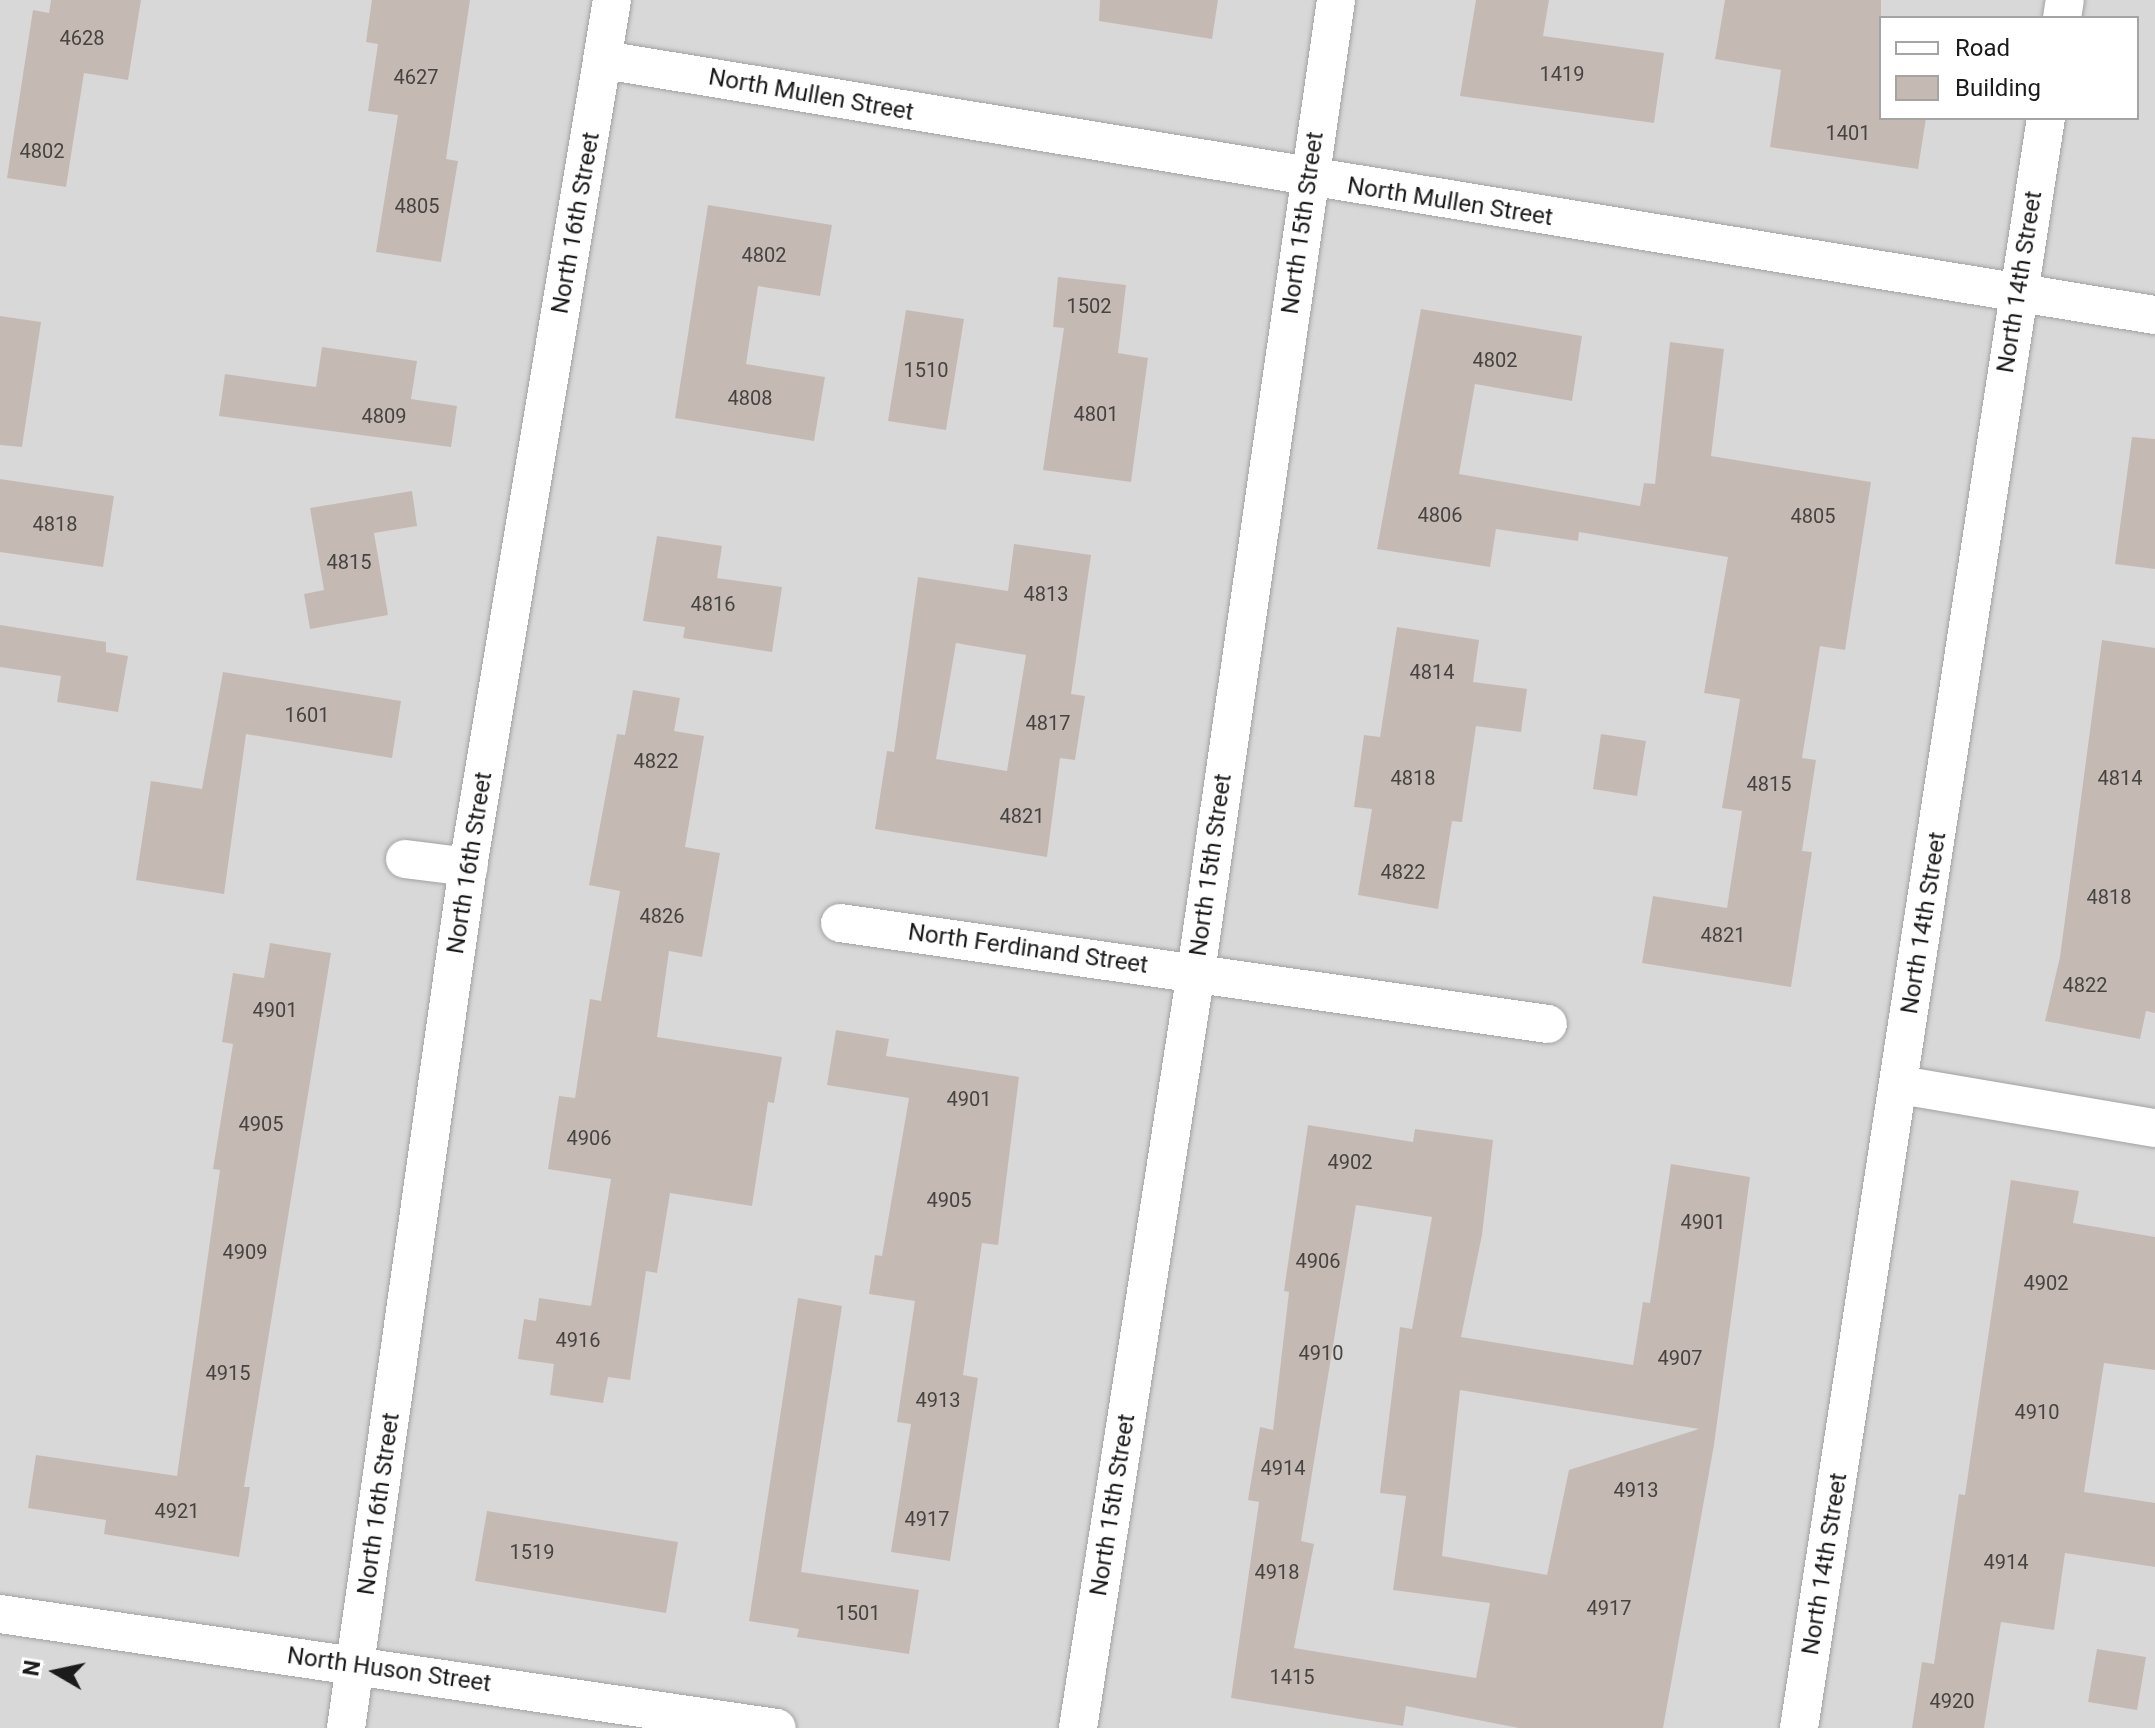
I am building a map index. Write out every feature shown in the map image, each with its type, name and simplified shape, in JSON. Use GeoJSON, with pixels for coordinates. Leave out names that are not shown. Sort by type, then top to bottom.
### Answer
{"type":"FeatureCollection","features":[{"type":"Feature","properties":{"kind":"street","name":"North 16th Street"},"geometry":{"type":"LineString","coordinates":[[346,1728],[468,867],[612,0]]}},
{"type":"Feature","properties":{"kind":"street","name":"North 15th Street"},"geometry":{"type":"LineString","coordinates":[[1078,1728],[1196,972],[1336,0]]}},
{"type":"Feature","properties":{"kind":"street","name":"North Mullen Street"},"geometry":{"type":"LineString","coordinates":[[604,60],[1309,179],[2155,315]]}},
{"type":"Feature","properties":{"kind":"street","name":"North 14th Street"},"geometry":{"type":"LineString","coordinates":[[1799,1728],[2046,120]]}},
{"type":"Feature","properties":{"kind":"street"},"geometry":{"type":"LineString","coordinates":[[405,859],[468,867]]}},
{"type":"Feature","properties":{"kind":"street","name":"North Ferdinand Street"},"geometry":{"type":"LineString","coordinates":[[840,923],[1548,1024]]}},
{"type":"Feature","properties":{"kind":"street"},"geometry":{"type":"LineString","coordinates":[[1900,1085],[2155,1128]]}},
{"type":"Feature","properties":{"kind":"street","name":"North Huson Street"},"geometry":{"type":"LineString","coordinates":[[0,1614],[777,1728]]}},
{"type":"Feature","properties":{"kind":"shaded area"},"geometry":{"type":"Polygon","coordinates":[[[0,0],[2155,0],[2155,1728],[0,1728],[0,0]]]}},
{"type":"Feature","properties":{"kind":"building"},"geometry":{"type":"Polygon","coordinates":[[[51,0],[141,0],[128,80],[84,73],[66,187],[7,178],[33,10],[49,13],[51,0]]]}},
{"type":"Feature","properties":{"kind":"building"},"geometry":{"type":"Polygon","coordinates":[[[372,0],[470,0],[446,159],[458,161],[441,262],[376,252],[398,115],[368,111],[378,44],[366,42],[372,0]]]}},
{"type":"Feature","properties":{"kind":"building"},"geometry":{"type":"Polygon","coordinates":[[[1100,0],[1218,0],[1212,39],[1099,21],[1100,0]]]}},
{"type":"Feature","properties":{"kind":"building"},"geometry":{"type":"Polygon","coordinates":[[[1476,0],[1549,0],[1543,36],[1664,53],[1654,123],[1460,96],[1476,0]]]}},
{"type":"Feature","properties":{"kind":"building"},"geometry":{"type":"Polygon","coordinates":[[[1725,0],[1881,0],[1879,120],[1926,120],[1918,169],[1770,147],[1781,70],[1715,59],[1725,0]]]}},
{"type":"Feature","properties":{"kind":"building"},"geometry":{"type":"Polygon","coordinates":[[[708,205],[832,225],[820,296],[758,286],[746,364],[825,377],[814,441],[675,418],[708,205]]]}},
{"type":"Feature","properties":{"kind":"building"},"geometry":{"type":"Polygon","coordinates":[[[1058,277],[1126,285],[1118,353],[1148,358],[1131,482],[1043,470],[1064,328],[1053,327],[1058,277]]]}},
{"type":"Feature","properties":{"kind":"building"},"geometry":{"type":"Polygon","coordinates":[[[1421,309],[1582,336],[1572,401],[1475,384],[1459,474],[1640,506],[1644,483],[1655,484],[1670,342],[1724,349],[1711,456],[1871,482],[1845,650],[1820,646],[1802,758],[1816,760],[1802,851],[1812,852],[1791,987],[1642,963],[1653,896],[1727,908],[1742,811],[1722,808],[1740,699],[1704,693],[1728,557],[1579,532],[1578,541],[1496,529],[1490,567],[1377,549],[1421,309]]]}},
{"type":"Feature","properties":{"kind":"building"},"geometry":{"type":"Polygon","coordinates":[[[906,310],[964,319],[946,430],[888,421],[906,310]]]}},
{"type":"Feature","properties":{"kind":"building"},"geometry":{"type":"Polygon","coordinates":[[[0,316],[41,322],[22,447],[0,445],[0,316]]]}},
{"type":"Feature","properties":{"kind":"building"},"geometry":{"type":"Polygon","coordinates":[[[322,347],[417,361],[411,399],[457,406],[451,447],[219,416],[225,374],[316,387],[322,347]]]}},
{"type":"Feature","properties":{"kind":"building"},"geometry":{"type":"Polygon","coordinates":[[[2132,437],[2155,439],[2155,569],[2115,564],[2132,437]]]}},
{"type":"Feature","properties":{"kind":"building"},"geometry":{"type":"Polygon","coordinates":[[[0,479],[114,496],[103,567],[0,552],[0,479]]]}},
{"type":"Feature","properties":{"kind":"building"},"geometry":{"type":"Polygon","coordinates":[[[412,491],[417,526],[374,533],[388,615],[310,629],[304,594],[324,590],[310,508],[412,491]]]}},
{"type":"Feature","properties":{"kind":"building"},"geometry":{"type":"Polygon","coordinates":[[[657,536],[722,546],[717,578],[782,587],[772,652],[683,638],[685,627],[643,621],[657,536]]]}},
{"type":"Feature","properties":{"kind":"building"},"geometry":{"type":"Polygon","coordinates":[[[1014,544],[1091,555],[1071,694],[1085,696],[1075,760],[1060,758],[1047,857],[875,829],[887,751],[894,752],[918,577],[1008,591],[1014,544]],[[956,643],[936,759],[1007,771],[1026,655],[956,643]]]}},
{"type":"Feature","properties":{"kind":"building"},"geometry":{"type":"Polygon","coordinates":[[[0,625],[106,642],[106,652],[128,656],[118,712],[57,702],[61,676],[0,667],[0,625]]]}},
{"type":"Feature","properties":{"kind":"building"},"geometry":{"type":"Polygon","coordinates":[[[1397,627],[1479,640],[1473,682],[1527,689],[1521,732],[1476,726],[1462,822],[1452,821],[1438,909],[1358,895],[1372,809],[1354,807],[1364,735],[1380,737],[1397,627]]]}},
{"type":"Feature","properties":{"kind":"building"},"geometry":{"type":"Polygon","coordinates":[[[2102,640],[2155,648],[2155,1013],[2146,1011],[2140,1039],[2045,1021],[2060,957],[2102,640]]]}},
{"type":"Feature","properties":{"kind":"building"},"geometry":{"type":"Polygon","coordinates":[[[223,672],[401,701],[392,758],[246,734],[224,894],[136,880],[151,781],[202,789],[223,672]]]}},
{"type":"Feature","properties":{"kind":"building"},"geometry":{"type":"Polygon","coordinates":[[[633,690],[680,698],[674,731],[704,736],[685,847],[720,853],[702,957],[669,951],[657,1037],[782,1057],[774,1103],[768,1102],[752,1206],[670,1193],[657,1273],[646,1271],[630,1380],[608,1377],[603,1403],[550,1395],[554,1364],[518,1359],[524,1319],[536,1321],[539,1298],[591,1306],[611,1179],[548,1169],[559,1096],[575,1098],[590,999],[601,1001],[620,891],[589,885],[617,734],[625,735],[633,690]]]}},
{"type":"Feature","properties":{"kind":"building"},"geometry":{"type":"Polygon","coordinates":[[[1601,734],[1646,741],[1637,796],[1593,789],[1601,734]]]}},
{"type":"Feature","properties":{"kind":"building"},"geometry":{"type":"Polygon","coordinates":[[[270,943],[331,953],[244,1487],[250,1487],[239,1557],[104,1534],[106,1520],[28,1508],[36,1455],[177,1476],[220,1170],[213,1169],[233,1044],[222,1042],[233,973],[264,978],[270,943]]]}},
{"type":"Feature","properties":{"kind":"building"},"geometry":{"type":"Polygon","coordinates":[[[836,1030],[889,1039],[886,1056],[1019,1077],[998,1245],[982,1243],[963,1375],[978,1378],[950,1561],[891,1552],[911,1424],[897,1422],[915,1301],[869,1294],[875,1255],[882,1256],[909,1098],[827,1085],[836,1030]]]}},
{"type":"Feature","properties":{"kind":"building"},"geometry":{"type":"Polygon","coordinates":[[[1308,1125],[1413,1142],[1415,1129],[1493,1140],[1482,1235],[1461,1337],[1633,1365],[1643,1302],[1650,1303],[1671,1164],[1750,1177],[1714,1445],[1663,1728],[1519,1728],[1406,1706],[1403,1726],[1231,1698],[1259,1502],[1248,1500],[1260,1427],[1273,1430],[1289,1292],[1284,1291],[1308,1125]],[[1356,1205],[1301,1541],[1314,1544],[1294,1648],[1476,1678],[1490,1603],[1393,1590],[1406,1496],[1380,1493],[1400,1327],[1412,1329],[1432,1217],[1356,1205]],[[1460,1390],[1442,1556],[1547,1575],[1569,1470],[1699,1429],[1460,1390]]]}},
{"type":"Feature","properties":{"kind":"building"},"geometry":{"type":"Polygon","coordinates":[[[2011,1180],[2079,1191],[2073,1223],[2155,1237],[2155,1370],[2104,1363],[2084,1492],[2155,1503],[2155,1567],[2065,1553],[2054,1630],[2001,1622],[1984,1728],[1912,1728],[1922,1662],[1934,1664],[1959,1494],[1965,1495],[2011,1180]]]}},
{"type":"Feature","properties":{"kind":"building"},"geometry":{"type":"Polygon","coordinates":[[[798,1298],[842,1306],[801,1572],[919,1590],[909,1654],[797,1637],[799,1629],[749,1621],[798,1298]]]}},
{"type":"Feature","properties":{"kind":"building"},"geometry":{"type":"Polygon","coordinates":[[[487,1511],[678,1542],[666,1613],[475,1581],[487,1511]]]}},
{"type":"Feature","properties":{"kind":"building"},"geometry":{"type":"Polygon","coordinates":[[[2097,1649],[2146,1657],[2137,1710],[2088,1702],[2097,1649]]]}}]}
